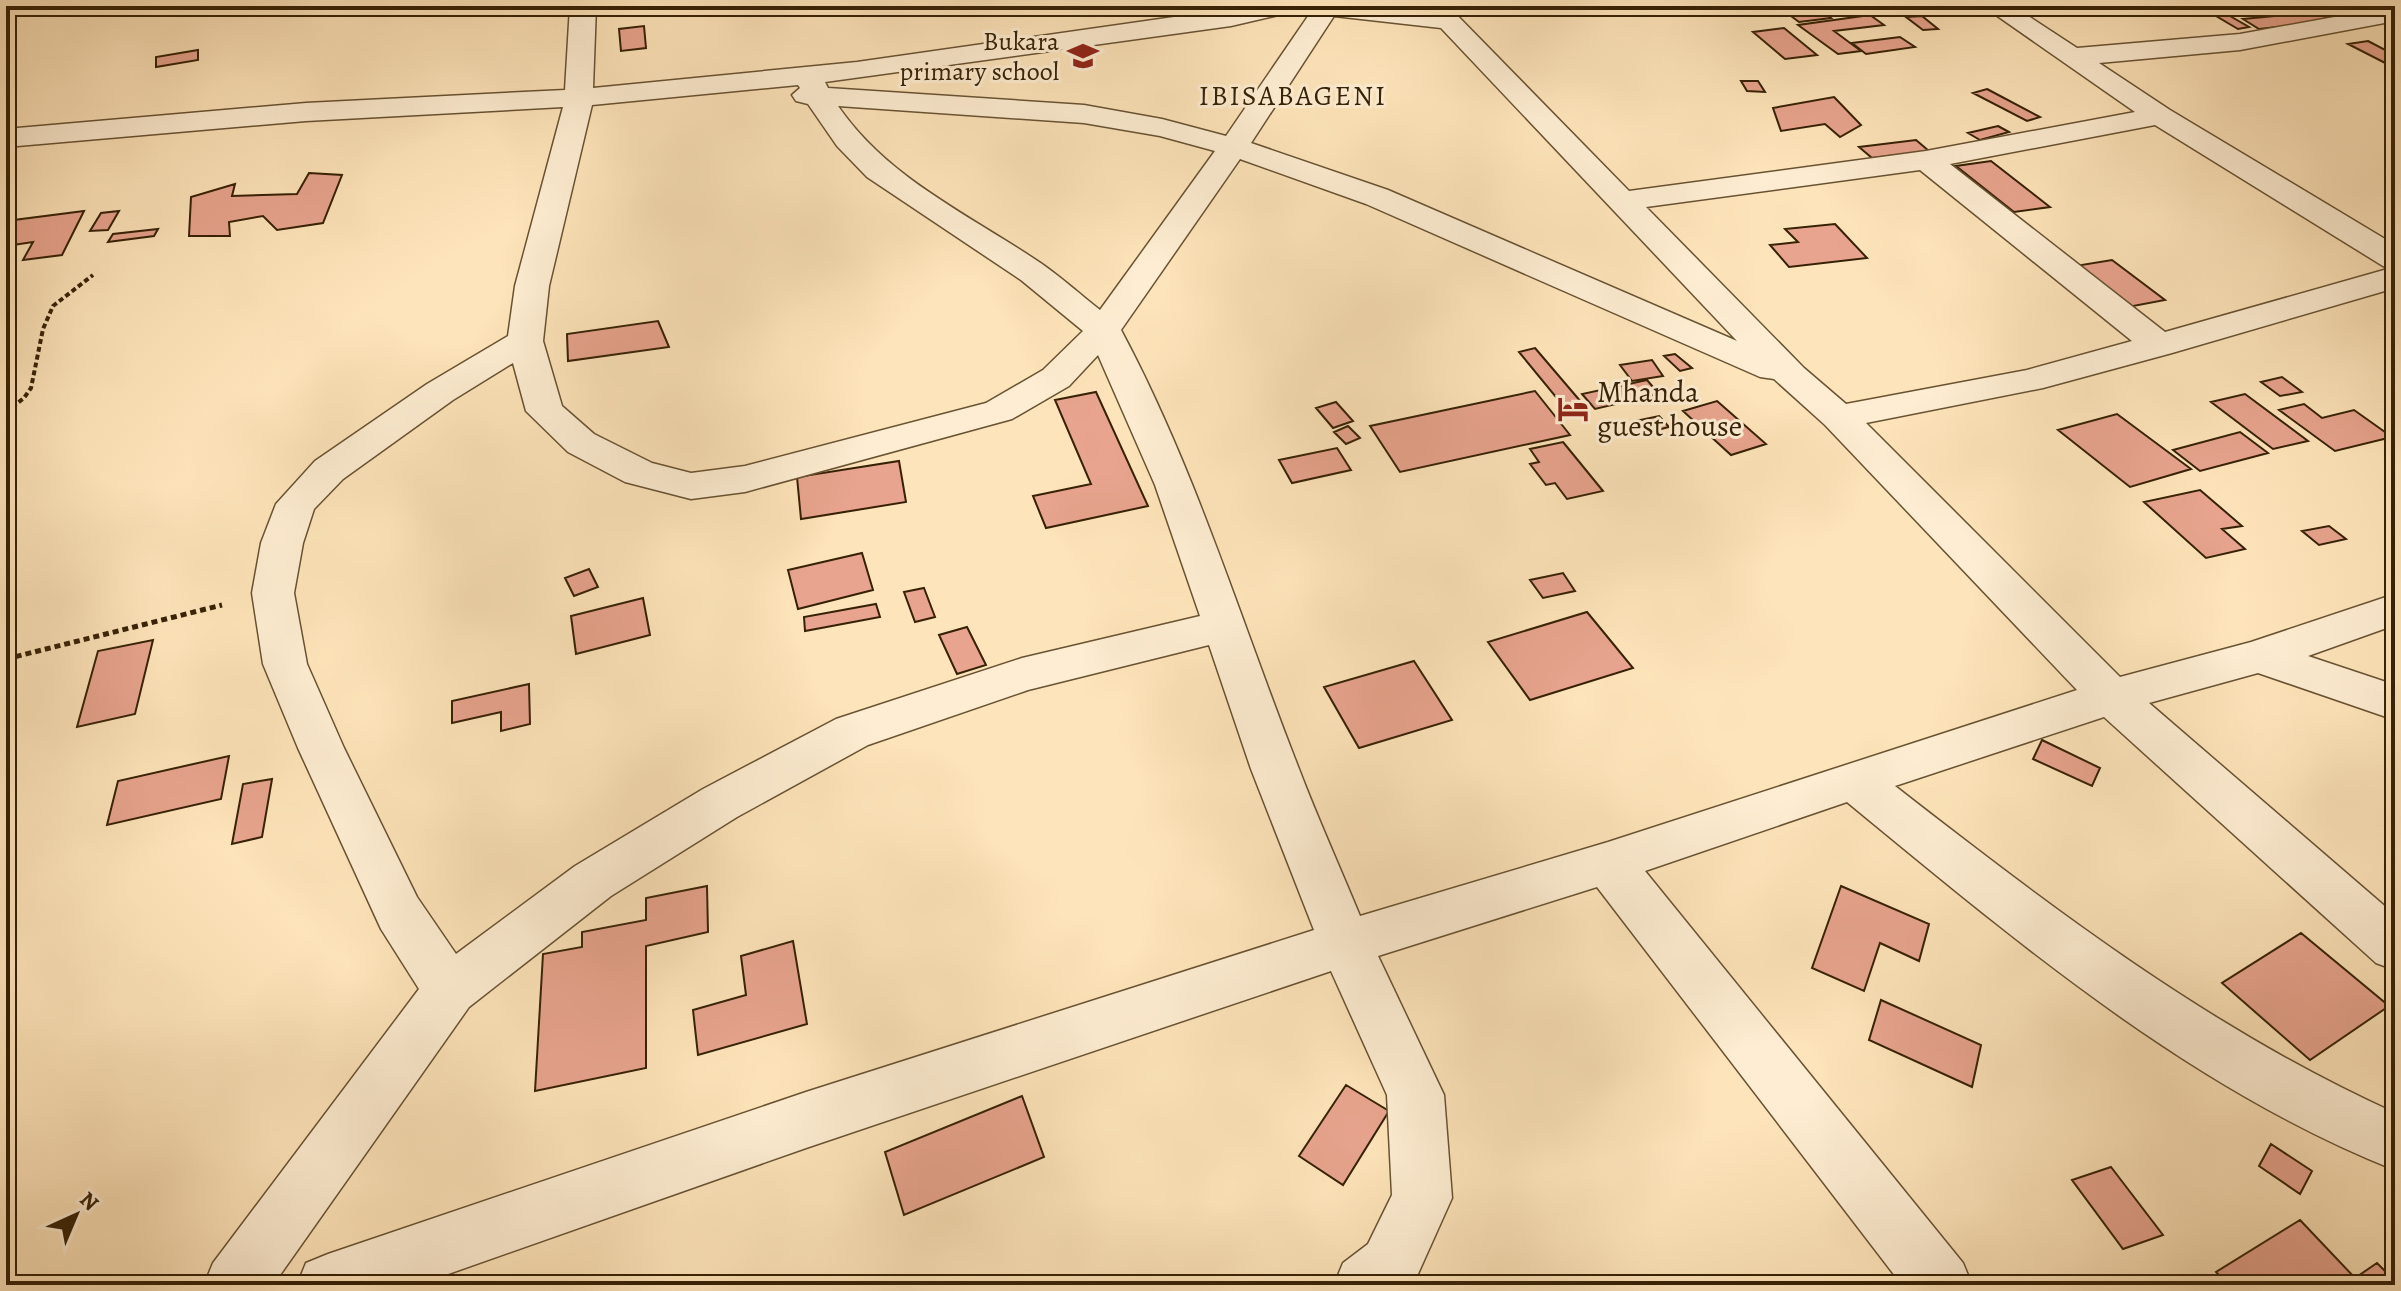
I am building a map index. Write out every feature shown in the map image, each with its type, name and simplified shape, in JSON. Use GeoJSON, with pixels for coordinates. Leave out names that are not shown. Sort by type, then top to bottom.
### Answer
{"type":"FeatureCollection","features":[{"type":"Feature","properties":{"kind":"street"},"geometry":{"type":"LineString","coordinates":[[583,6],[579,98],[532,286],[525,341],[545,411],[581,443],[639,473],[691,486],[745,479],[999,411],[1056,378],[1103,330],[1328,7],[1441,13],[1791,376],[1838,417],[2111,697],[2395,947]]}},
{"type":"Feature","properties":{"kind":"street"},"geometry":{"type":"LineString","coordinates":[[813,86],[1097,37],[1231,18],[1287,6]]}},
{"type":"Feature","properties":{"kind":"street"},"geometry":{"type":"LineString","coordinates":[[1996,6],[2160,116],[2395,259]]}},
{"type":"Feature","properties":{"kind":"street"},"geometry":{"type":"LineString","coordinates":[[2070,57],[2240,42],[2395,13]]}},
{"type":"Feature","properties":{"kind":"street"},"geometry":{"type":"LineString","coordinates":[[6,138],[306,112],[579,98],[737,83],[813,86],[1084,114],[1162,128],[1233,147],[1377,197],[1645,316],[1791,376]]}},
{"type":"Feature","properties":{"kind":"street"},"geometry":{"type":"LineString","coordinates":[[813,86],[847,140],[878,171],[1033,273],[1103,330],[1132,385],[1175,485],[1275,769],[1345,943],[1415,1095],[1422,1198],[1390,1266],[1365,1285]]}},
{"type":"Feature","properties":{"kind":"street"},"geometry":{"type":"LineString","coordinates":[[1621,201],[1926,160],[2160,116]]}},
{"type":"Feature","properties":{"kind":"street"},"geometry":{"type":"LineString","coordinates":[[1926,160],[2160,346]]}},
{"type":"Feature","properties":{"kind":"street"},"geometry":{"type":"LineString","coordinates":[[1838,417],[2030,380],[2160,346],[2395,277]]}},
{"type":"Feature","properties":{"kind":"street"},"geometry":{"type":"LineString","coordinates":[[450,990],[399,913],[327,763],[285,664],[273,593],[282,543],[296,504],[329,470],[440,392],[525,341]]}},
{"type":"Feature","properties":{"kind":"street"},"geometry":{"type":"LineString","coordinates":[[328,1285],[806,1120],[1345,943],[1608,863],[2111,697],[2259,656],[2395,609]]}},
{"type":"Feature","properties":{"kind":"street"},"geometry":{"type":"LineString","coordinates":[[235,1285],[450,990],[593,881],[720,803],[852,732],[1022,675],[1223,626]]}},
{"type":"Feature","properties":{"kind":"street"},"geometry":{"type":"LineString","coordinates":[[2259,656],[2395,703]]}},
{"type":"Feature","properties":{"kind":"street"},"geometry":{"type":"LineString","coordinates":[[1854,780],[2039,928],[2200,1041],[2330,1115],[2395,1142]]}},
{"type":"Feature","properties":{"kind":"street"},"geometry":{"type":"LineString","coordinates":[[1608,863],[1941,1285]]}},
{"type":"Feature","properties":{"kind":"path"},"geometry":{"type":"LineString","coordinates":[[6,412],[26,396],[35,381],[35,362],[44,322],[55,304],[93,275]]}},
{"type":"Feature","properties":{"kind":"path"},"geometry":{"type":"LineString","coordinates":[[6,659],[273,593]]}},
{"type":"Feature","properties":{"kind":"building"},"geometry":{"type":"Polygon","coordinates":[[[924,6],[976,6],[926,12],[924,6]]]}},
{"type":"Feature","properties":{"kind":"building"},"geometry":{"type":"Polygon","coordinates":[[[1815,6],[1831,18],[1799,22],[1779,7],[1815,6]]]}},
{"type":"Feature","properties":{"kind":"building"},"geometry":{"type":"Polygon","coordinates":[[[2282,6],[2305,6],[2332,21],[2259,29],[2243,19],[2296,14],[2282,6]]]}},
{"type":"Feature","properties":{"kind":"building"},"geometry":{"type":"Polygon","coordinates":[[[2223,12],[2249,27],[2238,29],[2211,13],[2223,12]]]}},
{"type":"Feature","properties":{"kind":"building"},"geometry":{"type":"Polygon","coordinates":[[[1870,15],[1884,25],[1834,31],[1861,51],[1838,54],[1798,25],[1870,15]]]}},
{"type":"Feature","properties":{"kind":"building"},"geometry":{"type":"Polygon","coordinates":[[[1922,16],[1938,29],[1923,30],[1906,17],[1922,16]]]}},
{"type":"Feature","properties":{"kind":"building"},"geometry":{"type":"Polygon","coordinates":[[[644,26],[646,48],[621,51],[619,29],[644,26]]]}},
{"type":"Feature","properties":{"kind":"building"},"geometry":{"type":"Polygon","coordinates":[[[1784,28],[1817,55],[1785,59],[1753,32],[1784,28]]]}},
{"type":"Feature","properties":{"kind":"building"},"geometry":{"type":"Polygon","coordinates":[[[1900,37],[1915,47],[1866,54],[1852,43],[1900,37]]]}},
{"type":"Feature","properties":{"kind":"building"},"geometry":{"type":"Polygon","coordinates":[[[2368,41],[2395,55],[2395,68],[2348,44],[2368,41]]]}},
{"type":"Feature","properties":{"kind":"building"},"geometry":{"type":"Polygon","coordinates":[[[198,50],[198,60],[156,67],[156,57],[198,50]]]}},
{"type":"Feature","properties":{"kind":"building"},"geometry":{"type":"Polygon","coordinates":[[[1741,81],[1758,81],[1765,92],[1747,91],[1741,81]]]}},
{"type":"Feature","properties":{"kind":"building"},"geometry":{"type":"Polygon","coordinates":[[[1987,89],[2040,117],[2027,121],[1973,93],[1987,89]]]}},
{"type":"Feature","properties":{"kind":"building"},"geometry":{"type":"Polygon","coordinates":[[[1834,97],[1861,125],[1840,137],[1825,124],[1781,131],[1773,108],[1834,97]]]}},
{"type":"Feature","properties":{"kind":"building"},"geometry":{"type":"Polygon","coordinates":[[[1998,126],[2009,132],[1980,140],[1968,133],[1998,126]]]}},
{"type":"Feature","properties":{"kind":"building"},"geometry":{"type":"Polygon","coordinates":[[[1916,140],[1929,151],[1872,158],[1859,147],[1916,140]]]}},
{"type":"Feature","properties":{"kind":"building"},"geometry":{"type":"Polygon","coordinates":[[[1991,161],[2050,207],[2014,212],[1956,166],[1991,161]]]}},
{"type":"Feature","properties":{"kind":"building"},"geometry":{"type":"Polygon","coordinates":[[[309,173],[342,175],[323,223],[277,230],[263,216],[229,222],[230,236],[189,236],[191,197],[235,184],[232,196],[297,194],[309,173]]]}},
{"type":"Feature","properties":{"kind":"building"},"geometry":{"type":"Polygon","coordinates":[[[84,211],[62,255],[23,260],[33,242],[6,246],[6,234],[14,220],[84,211]]]}},
{"type":"Feature","properties":{"kind":"building"},"geometry":{"type":"Polygon","coordinates":[[[119,211],[108,230],[90,231],[101,213],[119,211]]]}},
{"type":"Feature","properties":{"kind":"building"},"geometry":{"type":"Polygon","coordinates":[[[1835,224],[1867,258],[1789,267],[1770,245],[1798,242],[1785,229],[1835,224]]]}},
{"type":"Feature","properties":{"kind":"building"},"geometry":{"type":"Polygon","coordinates":[[[158,229],[154,236],[108,242],[113,234],[158,229]]]}},
{"type":"Feature","properties":{"kind":"building"},"geometry":{"type":"Polygon","coordinates":[[[2112,260],[2165,300],[2128,307],[2075,266],[2112,260]]]}},
{"type":"Feature","properties":{"kind":"building"},"geometry":{"type":"Polygon","coordinates":[[[658,321],[669,347],[568,361],[567,334],[658,321]]]}},
{"type":"Feature","properties":{"kind":"building"},"geometry":{"type":"Polygon","coordinates":[[[1535,348],[1587,409],[1569,413],[1519,352],[1535,348]]]}},
{"type":"Feature","properties":{"kind":"building"},"geometry":{"type":"Polygon","coordinates":[[[1675,354],[1692,368],[1680,371],[1664,356],[1675,354]]]}},
{"type":"Feature","properties":{"kind":"building"},"geometry":{"type":"Polygon","coordinates":[[[1652,360],[1663,376],[1632,381],[1620,365],[1652,360]]]}},
{"type":"Feature","properties":{"kind":"building"},"geometry":{"type":"Polygon","coordinates":[[[2282,377],[2302,392],[2280,396],[2261,382],[2282,377]]]}},
{"type":"Feature","properties":{"kind":"building"},"geometry":{"type":"Polygon","coordinates":[[[1647,380],[1659,394],[1595,409],[1582,394],[1647,380]]]}},
{"type":"Feature","properties":{"kind":"building"},"geometry":{"type":"Polygon","coordinates":[[[1535,391],[1570,435],[1400,472],[1370,426],[1535,391]]]}},
{"type":"Feature","properties":{"kind":"building"},"geometry":{"type":"Polygon","coordinates":[[[1096,392],[1148,506],[1046,528],[1033,496],[1091,484],[1055,400],[1096,392]]]}},
{"type":"Feature","properties":{"kind":"building"},"geometry":{"type":"Polygon","coordinates":[[[2245,394],[2308,441],[2273,449],[2211,402],[2245,394]]]}},
{"type":"Feature","properties":{"kind":"building"},"geometry":{"type":"Polygon","coordinates":[[[1717,401],[1766,444],[1731,455],[1683,411],[1717,401]]]}},
{"type":"Feature","properties":{"kind":"building"},"geometry":{"type":"Polygon","coordinates":[[[1336,402],[1353,421],[1333,428],[1316,408],[1336,402]]]}},
{"type":"Feature","properties":{"kind":"building"},"geometry":{"type":"Polygon","coordinates":[[[2304,404],[2322,418],[2354,410],[2392,437],[2335,451],[2279,410],[2304,404]]]}},
{"type":"Feature","properties":{"kind":"building"},"geometry":{"type":"Polygon","coordinates":[[[2117,414],[2191,469],[2130,487],[2058,430],[2117,414]]]}},
{"type":"Feature","properties":{"kind":"building"},"geometry":{"type":"Polygon","coordinates":[[[1659,416],[1669,427],[1646,433],[1636,421],[1659,416]]]}},
{"type":"Feature","properties":{"kind":"building"},"geometry":{"type":"Polygon","coordinates":[[[1348,426],[1360,438],[1346,444],[1334,432],[1348,426]]]}},
{"type":"Feature","properties":{"kind":"building"},"geometry":{"type":"Polygon","coordinates":[[[2240,432],[2268,453],[2200,471],[2173,450],[2240,432]]]}},
{"type":"Feature","properties":{"kind":"building"},"geometry":{"type":"Polygon","coordinates":[[[1563,442],[1603,491],[1567,499],[1555,483],[1546,485],[1530,464],[1539,462],[1530,449],[1563,442]]]}},
{"type":"Feature","properties":{"kind":"building"},"geometry":{"type":"Polygon","coordinates":[[[1337,448],[1351,470],[1292,483],[1279,460],[1337,448]]]}},
{"type":"Feature","properties":{"kind":"building"},"geometry":{"type":"Polygon","coordinates":[[[899,461],[906,502],[801,519],[797,477],[899,461]]]}},
{"type":"Feature","properties":{"kind":"building"},"geometry":{"type":"Polygon","coordinates":[[[2200,490],[2242,526],[2222,529],[2245,549],[2206,558],[2144,502],[2200,490]]]}},
{"type":"Feature","properties":{"kind":"building"},"geometry":{"type":"Polygon","coordinates":[[[2329,526],[2346,539],[2319,545],[2302,531],[2329,526]]]}},
{"type":"Feature","properties":{"kind":"building"},"geometry":{"type":"Polygon","coordinates":[[[862,553],[873,590],[798,609],[788,570],[862,553]]]}},
{"type":"Feature","properties":{"kind":"building"},"geometry":{"type":"Polygon","coordinates":[[[589,569],[598,587],[574,596],[565,578],[589,569]]]}},
{"type":"Feature","properties":{"kind":"building"},"geometry":{"type":"Polygon","coordinates":[[[1563,573],[1575,591],[1543,598],[1530,580],[1563,573]]]}},
{"type":"Feature","properties":{"kind":"building"},"geometry":{"type":"Polygon","coordinates":[[[924,588],[935,617],[915,622],[904,592],[924,588]]]}},
{"type":"Feature","properties":{"kind":"building"},"geometry":{"type":"Polygon","coordinates":[[[643,598],[650,635],[576,654],[571,616],[643,598]]]}},
{"type":"Feature","properties":{"kind":"building"},"geometry":{"type":"Polygon","coordinates":[[[876,604],[880,617],[805,631],[804,617],[876,604]]]}},
{"type":"Feature","properties":{"kind":"building"},"geometry":{"type":"Polygon","coordinates":[[[1587,612],[1633,668],[1530,700],[1488,642],[1587,612]]]}},
{"type":"Feature","properties":{"kind":"building"},"geometry":{"type":"Polygon","coordinates":[[[967,627],[986,665],[957,674],[939,635],[967,627]]]}},
{"type":"Feature","properties":{"kind":"building"},"geometry":{"type":"Polygon","coordinates":[[[153,640],[135,714],[77,727],[98,651],[153,640]]]}},
{"type":"Feature","properties":{"kind":"building"},"geometry":{"type":"Polygon","coordinates":[[[1414,661],[1452,720],[1359,748],[1324,687],[1414,661]]]}},
{"type":"Feature","properties":{"kind":"building"},"geometry":{"type":"Polygon","coordinates":[[[529,684],[530,724],[501,731],[501,712],[452,723],[452,701],[529,684]]]}},
{"type":"Feature","properties":{"kind":"building"},"geometry":{"type":"Polygon","coordinates":[[[2042,740],[2100,768],[2092,786],[2033,759],[2042,740]]]}},
{"type":"Feature","properties":{"kind":"building"},"geometry":{"type":"Polygon","coordinates":[[[229,756],[221,799],[107,825],[118,781],[229,756]]]}},
{"type":"Feature","properties":{"kind":"building"},"geometry":{"type":"Polygon","coordinates":[[[272,779],[262,837],[232,844],[243,784],[272,779]]]}},
{"type":"Feature","properties":{"kind":"building"},"geometry":{"type":"Polygon","coordinates":[[[707,886],[708,932],[646,946],[646,1068],[535,1091],[543,954],[582,947],[582,932],[646,920],[646,898],[707,886]]]}},
{"type":"Feature","properties":{"kind":"building"},"geometry":{"type":"Polygon","coordinates":[[[1841,886],[1929,924],[1919,961],[1880,943],[1864,991],[1812,968],[1841,886]]]}},
{"type":"Feature","properties":{"kind":"building"},"geometry":{"type":"Polygon","coordinates":[[[2301,933],[2389,1006],[2310,1060],[2222,983],[2301,933]]]}},
{"type":"Feature","properties":{"kind":"building"},"geometry":{"type":"Polygon","coordinates":[[[793,941],[807,1024],[698,1055],[693,1010],[746,995],[741,956],[793,941]]]}},
{"type":"Feature","properties":{"kind":"building"},"geometry":{"type":"Polygon","coordinates":[[[1881,1000],[1981,1045],[1972,1087],[1869,1040],[1881,1000]]]}},
{"type":"Feature","properties":{"kind":"building"},"geometry":{"type":"Polygon","coordinates":[[[1346,1085],[1389,1111],[1343,1185],[1299,1156],[1346,1085]]]}},
{"type":"Feature","properties":{"kind":"building"},"geometry":{"type":"Polygon","coordinates":[[[1022,1096],[1044,1157],[904,1215],[885,1152],[1022,1096]]]}},
{"type":"Feature","properties":{"kind":"building"},"geometry":{"type":"Polygon","coordinates":[[[2271,1144],[2312,1171],[2300,1194],[2259,1166],[2271,1144]]]}},
{"type":"Feature","properties":{"kind":"building"},"geometry":{"type":"Polygon","coordinates":[[[2111,1167],[2163,1235],[2123,1249],[2072,1180],[2111,1167]]]}},
{"type":"Feature","properties":{"kind":"building"},"geometry":{"type":"Polygon","coordinates":[[[2300,1220],[2355,1278],[2377,1263],[2395,1281],[2395,1285],[2228,1285],[2216,1272],[2300,1220]]]}},
{"type":"Feature","properties":{"kind":"place","name":"Bukara primary school"},"geometry":{"type":"Point","coordinates":[1083,56]}},
{"type":"Feature","properties":{"kind":"place","name":"Mhanda guest house"},"geometry":{"type":"Point","coordinates":[1573,409]}},
{"type":"Feature","properties":{"kind":"district","name":"IBISABAGENI"},"geometry":{"type":"Point","coordinates":[1293,96]}}]}
